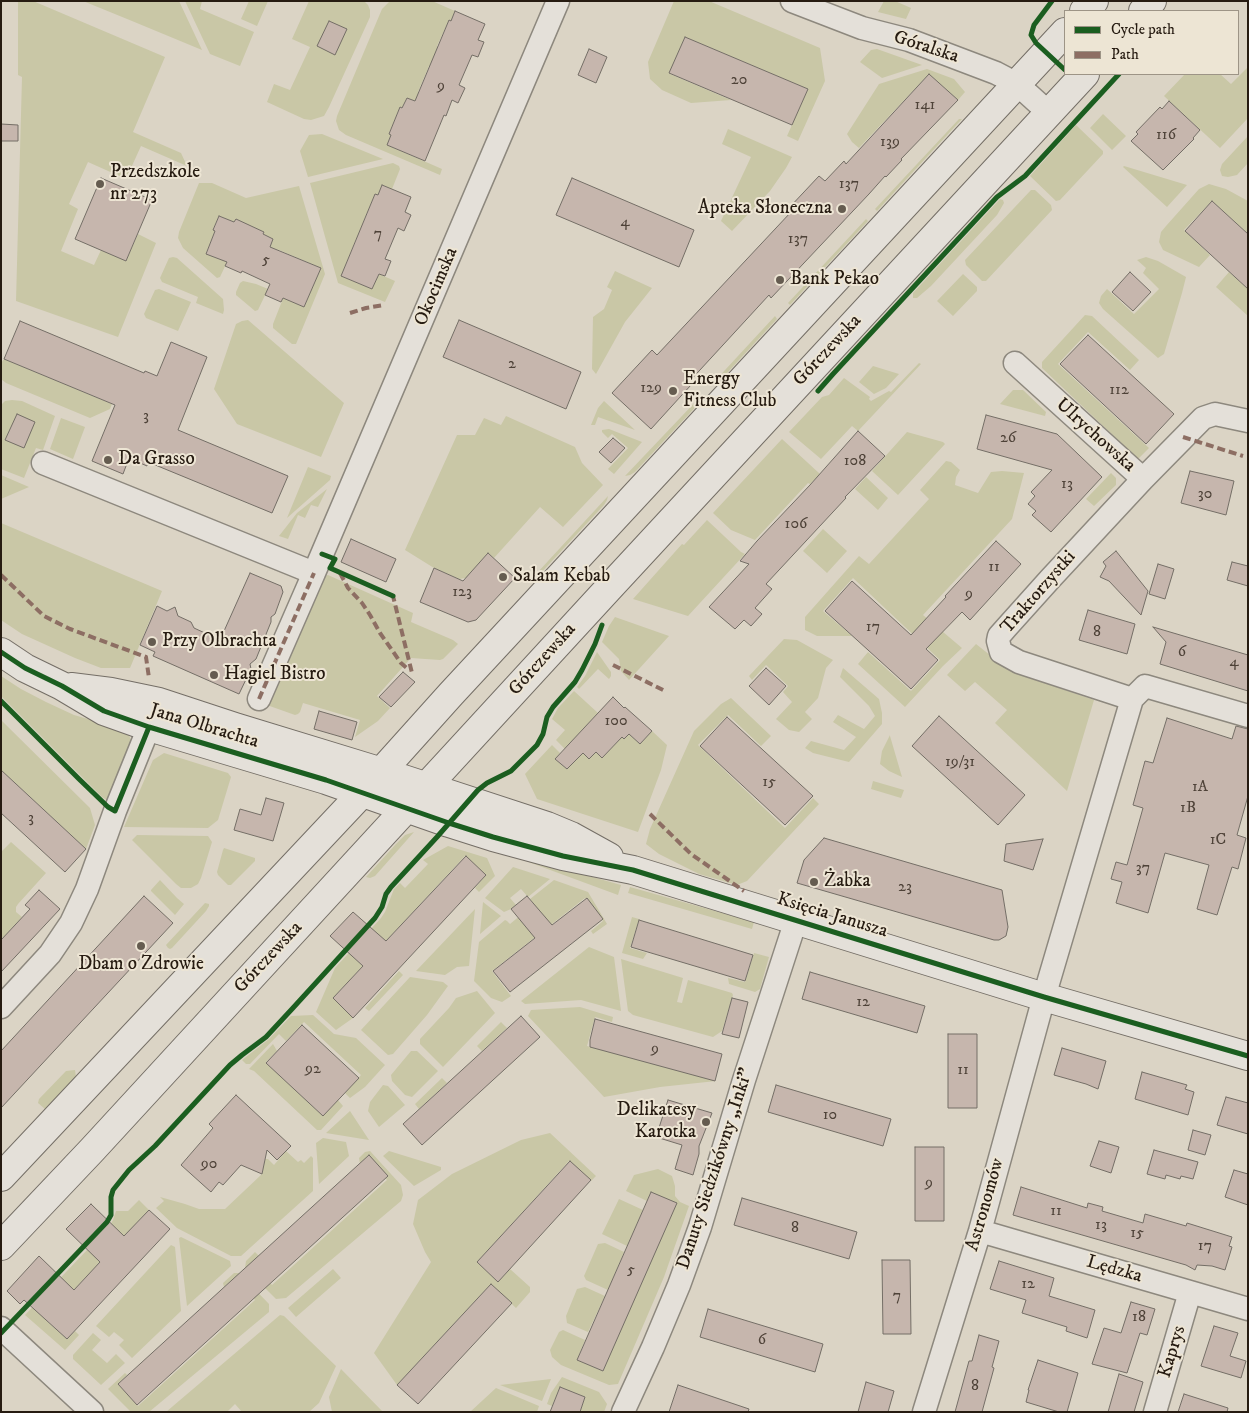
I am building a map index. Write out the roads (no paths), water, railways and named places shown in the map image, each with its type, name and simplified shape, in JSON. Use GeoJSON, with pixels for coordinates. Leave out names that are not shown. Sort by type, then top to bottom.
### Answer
{"type":"FeatureCollection","features":[{"type":"Feature","properties":{"kind":"main road"},"geometry":{"type":"LineString","coordinates":[[1085,10],[1094,1]]}},
{"type":"Feature","properties":{"kind":"main road"},"geometry":{"type":"LineString","coordinates":[[1,1177],[382,772],[481,662],[1064,33]]}},
{"type":"Feature","properties":{"kind":"main road","name":"Górczewska"},"geometry":{"type":"LineString","coordinates":[[1,1246],[92,1150],[678,512],[1084,75]]}},
{"type":"Feature","properties":{"kind":"main road","name":"Jana Olbrachta"},"geometry":{"type":"LineString","coordinates":[[1,652],[24,668],[62,686],[104,711],[154,714],[251,732],[427,786]]}},
{"type":"Feature","properties":{"kind":"main road","name":"Jana Olbrachta"},"geometry":{"type":"LineString","coordinates":[[154,714],[407,808]]}},
{"type":"Feature","properties":{"kind":"main road","name":"Księcia Janusza"},"geometry":{"type":"LineString","coordinates":[[427,786],[547,826],[571,836],[633,870]]}},
{"type":"Feature","properties":{"kind":"main road","name":"Księcia Janusza"},"geometry":{"type":"LineString","coordinates":[[407,808],[449,823],[533,848],[633,870],[1044,997],[1248,1056]]}},
{"type":"Feature","properties":{"kind":"street","name":"Okocimska"},"geometry":{"type":"LineString","coordinates":[[259,699],[558,1]]}},
{"type":"Feature","properties":{"kind":"street","name":"Góralska"},"geometry":{"type":"LineString","coordinates":[[792,1],[862,28],[908,40],[996,73],[1017,84],[1049,113]]}},
{"type":"Feature","properties":{"kind":"street","name":"Ulrychowska"},"geometry":{"type":"LineString","coordinates":[[1015,364],[1143,479],[1203,418],[1215,414],[1248,421]]}},
{"type":"Feature","properties":{"kind":"street"},"geometry":{"type":"LineString","coordinates":[[44,463],[314,573]]}},
{"type":"Feature","properties":{"kind":"street","name":"Traktorzystki"},"geometry":{"type":"LineString","coordinates":[[1132,699],[1019,662],[1001,652],[998,641],[999,636],[1006,628],[1143,479]]}},
{"type":"Feature","properties":{"kind":"street"},"geometry":{"type":"LineString","coordinates":[[1044,997],[1132,699],[1145,686],[1248,716]]}},
{"type":"Feature","properties":{"kind":"street"},"geometry":{"type":"LineString","coordinates":[[1,1007],[50,954],[71,922],[87,889],[115,811],[154,714]]}},
{"type":"Feature","properties":{"kind":"street","name":"Danuty Siedzikówny „Inki”"},"geometry":{"type":"LineString","coordinates":[[623,1412],[679,1285],[700,1227],[744,1080],[796,920]]}},
{"type":"Feature","properties":{"kind":"street","name":"Astronomów"},"geometry":{"type":"LineString","coordinates":[[924,1412],[980,1231],[1044,997]]}},
{"type":"Feature","properties":{"kind":"street","name":"Lędzka"},"geometry":{"type":"LineString","coordinates":[[980,1231],[1248,1309]]}},
{"type":"Feature","properties":{"kind":"street","name":"Kaprys"},"geometry":{"type":"LineString","coordinates":[[1155,1412],[1190,1292]]}},
{"type":"Feature","properties":{"kind":"street"},"geometry":{"type":"LineString","coordinates":[[1,1328],[92,1412]]}},
{"type":"Feature","properties":{"kind":"place","name":"Przedszkole nr 273"},"geometry":{"type":"Point","coordinates":[100,184]}},
{"type":"Feature","properties":{"kind":"place","name":"Apteka Słoneczna"},"geometry":{"type":"Point","coordinates":[842,209]}},
{"type":"Feature","properties":{"kind":"place","name":"Bank Pekao"},"geometry":{"type":"Point","coordinates":[780,280]}},
{"type":"Feature","properties":{"kind":"place","name":"Energy Fitness Club"},"geometry":{"type":"Point","coordinates":[673,391]}},
{"type":"Feature","properties":{"kind":"place","name":"Da Grasso"},"geometry":{"type":"Point","coordinates":[108,460]}},
{"type":"Feature","properties":{"kind":"place","name":"Salam Kebab"},"geometry":{"type":"Point","coordinates":[503,577]}},
{"type":"Feature","properties":{"kind":"place","name":"Przy Olbrachta"},"geometry":{"type":"Point","coordinates":[152,642]}},
{"type":"Feature","properties":{"kind":"place","name":"Hagiel Bistro"},"geometry":{"type":"Point","coordinates":[214,675]}},
{"type":"Feature","properties":{"kind":"place","name":"Żabka"},"geometry":{"type":"Point","coordinates":[814,882]}},
{"type":"Feature","properties":{"kind":"place","name":"Dbam o Zdrowie"},"geometry":{"type":"Point","coordinates":[141,946]}},
{"type":"Feature","properties":{"kind":"place","name":"Delikatesy Karotka"},"geometry":{"type":"Point","coordinates":[706,1122]}}]}
